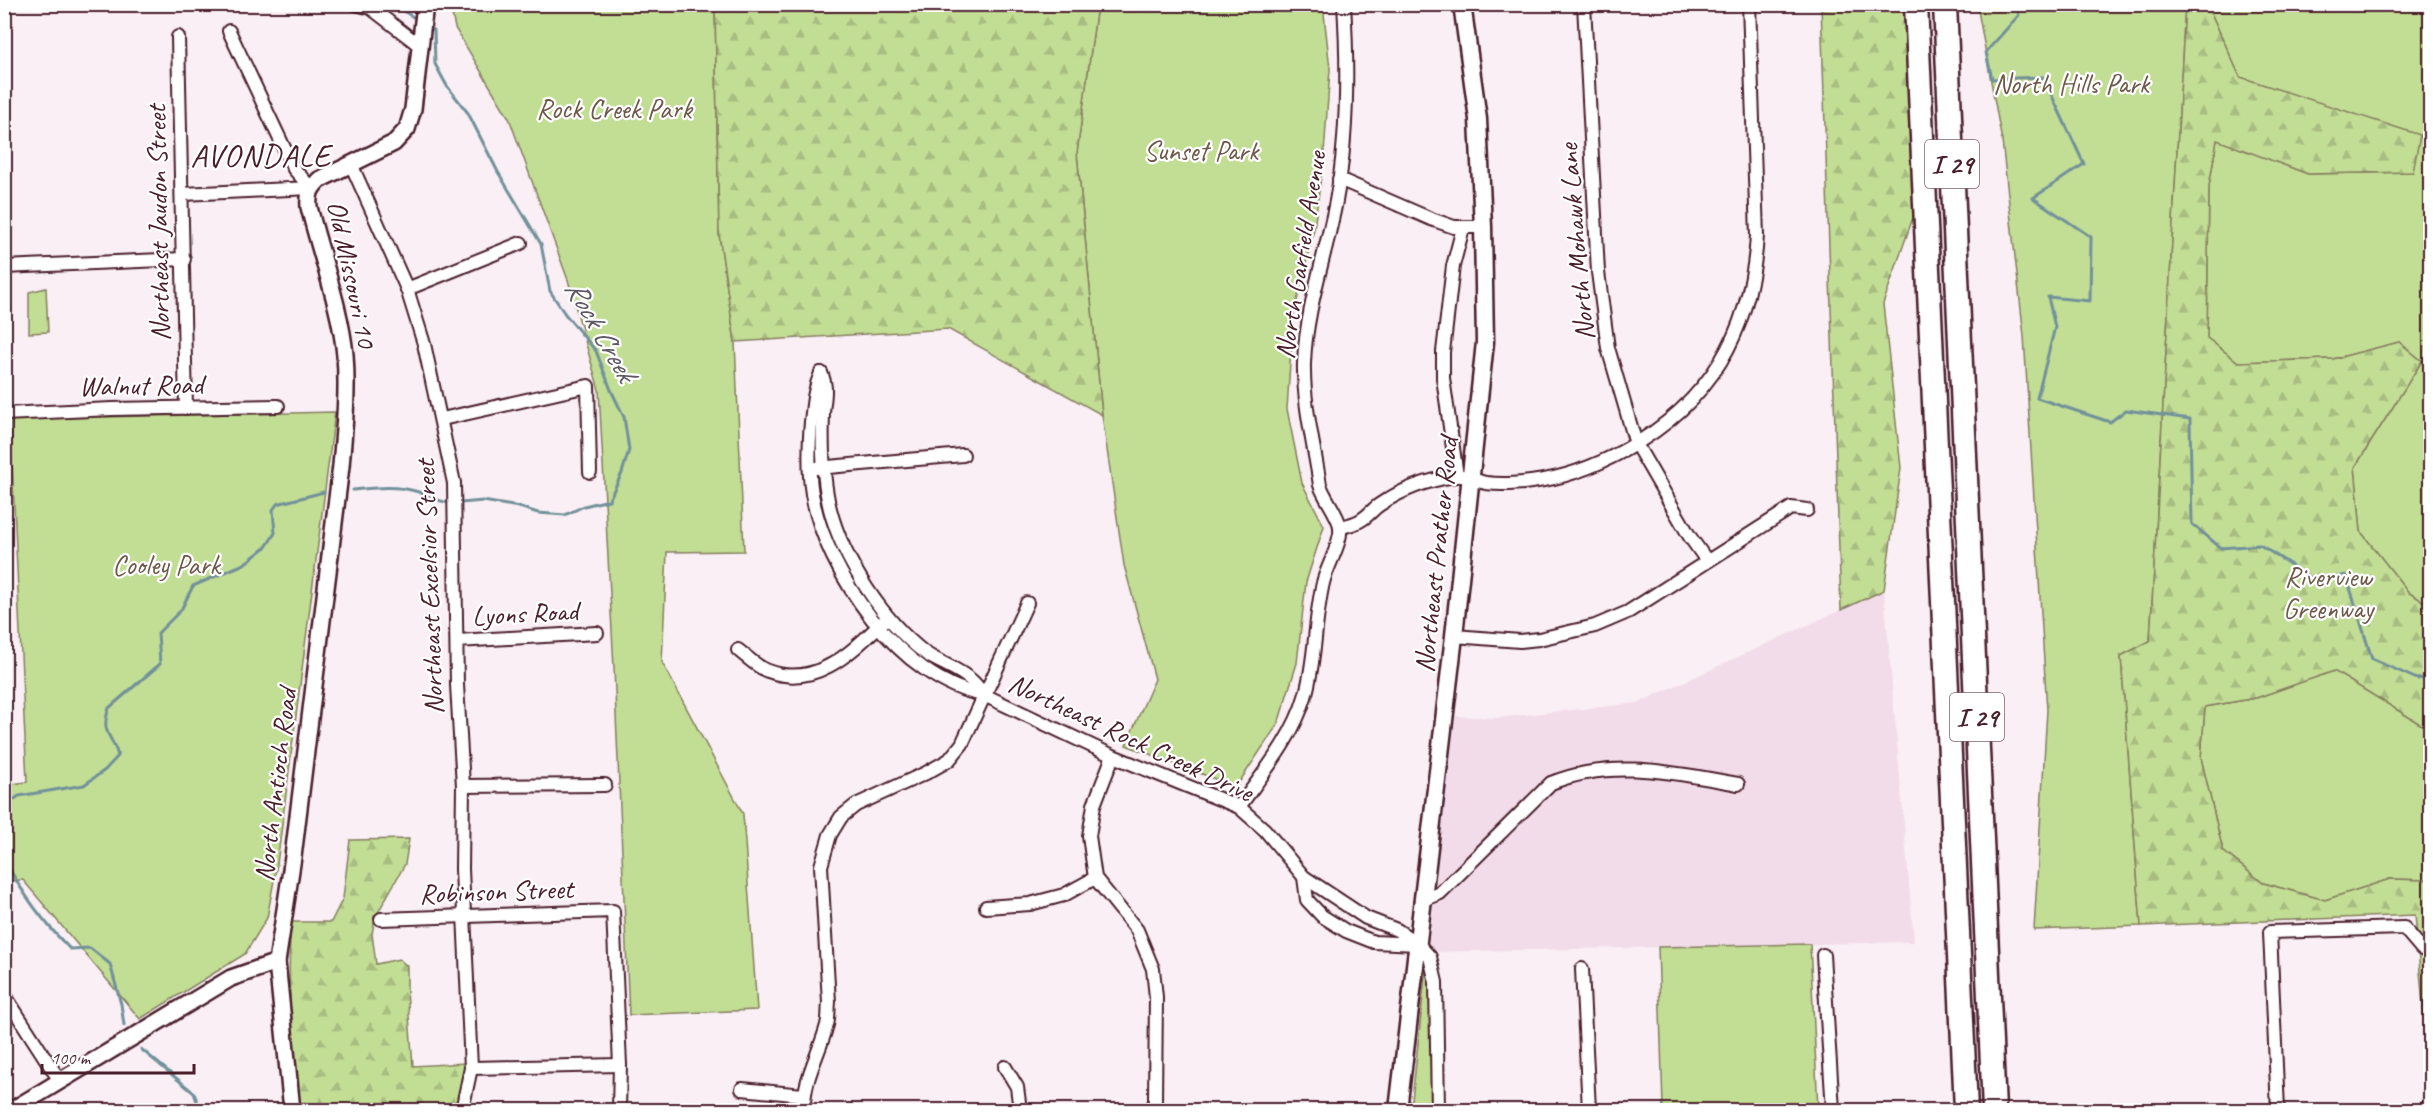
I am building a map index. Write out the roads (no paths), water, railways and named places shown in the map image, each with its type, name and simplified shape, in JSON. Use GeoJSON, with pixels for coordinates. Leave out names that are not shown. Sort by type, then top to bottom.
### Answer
{"type":"FeatureCollection","features":[{"type":"Feature","properties":{"kind":"highway","name":"I 29"},"geometry":{"type":"LineString","coordinates":[[1916,4],[1966,1110]]}},
{"type":"Feature","properties":{"kind":"highway","name":"I 29"},"geometry":{"type":"LineString","coordinates":[[1945,4],[1994,1110]]}},
{"type":"Feature","properties":{"kind":"main road","name":"Northeast Prather Road"},"geometry":{"type":"LineString","coordinates":[[1398,1110],[1454,636],[1464,478],[1485,342],[1478,119],[1462,4]]}},
{"type":"Feature","properties":{"kind":"street"},"geometry":{"type":"LineString","coordinates":[[356,4],[371,8],[420,40]]}},
{"type":"Feature","properties":{"kind":"street","name":"North Garfield Avenue"},"geometry":{"type":"LineString","coordinates":[[1340,528],[1320,485],[1305,388],[1304,363],[1309,320],[1339,178],[1346,104],[1344,4]]}},
{"type":"Feature","properties":{"kind":"street","name":"North Mohawk Lane"},"geometry":{"type":"LineString","coordinates":[[1584,4],[1600,290],[1608,348],[1636,444],[1690,537],[1707,561]]}},
{"type":"Feature","properties":{"kind":"street"},"geometry":{"type":"LineString","coordinates":[[1239,807],[1288,736],[1306,696],[1323,583],[1340,528],[1360,521],[1378,505],[1407,489],[1464,478],[1515,484],[1560,477],[1590,467],[1636,444],[1674,417],[1698,395],[1727,352],[1747,304],[1755,262],[1757,236],[1749,4]]}},
{"type":"Feature","properties":{"kind":"street","name":"Old Missouri 10"},"geometry":{"type":"LineString","coordinates":[[340,466],[345,408],[345,355],[308,196],[311,188],[319,180],[394,143],[408,129],[413,109],[424,8]]}},
{"type":"Feature","properties":{"kind":"street"},"geometry":{"type":"LineString","coordinates":[[229,31],[294,169],[311,188]]}},
{"type":"Feature","properties":{"kind":"street","name":"Northeast Jaudon Street"},"geometry":{"type":"LineString","coordinates":[[177,37],[186,408]]}},
{"type":"Feature","properties":{"kind":"street","name":"Northeast Excelsior Street"},"geometry":{"type":"LineString","coordinates":[[351,164],[408,290],[424,344],[454,483],[463,786],[462,869],[471,1068],[462,1110]]}},
{"type":"Feature","properties":{"kind":"street"},"geometry":{"type":"LineString","coordinates":[[1339,178],[1431,219],[1463,228],[1483,227]]}},
{"type":"Feature","properties":{"kind":"street"},"geometry":{"type":"LineString","coordinates":[[182,194],[311,188]]}},
{"type":"Feature","properties":{"kind":"street"},"geometry":{"type":"LineString","coordinates":[[1463,228],[1453,266],[1443,352],[1443,378],[1464,478]]}},
{"type":"Feature","properties":{"kind":"street"},"geometry":{"type":"LineString","coordinates":[[408,290],[521,243]]}},
{"type":"Feature","properties":{"kind":"street"},"geometry":{"type":"LineString","coordinates":[[4,267],[184,260]]}},
{"type":"Feature","properties":{"kind":"street","name":"Northeast Rock Creek Drive"},"geometry":{"type":"LineString","coordinates":[[984,695],[972,680],[927,654],[910,640],[861,579],[843,545],[830,508],[825,467],[823,413],[827,385],[821,373],[814,389],[808,452],[812,495],[822,530],[837,565],[864,610],[908,657],[945,681],[969,693],[984,695],[1113,756],[1239,807],[1265,830],[1304,877],[1366,918],[1397,930],[1418,944]]}},
{"type":"Feature","properties":{"kind":"street"},"geometry":{"type":"LineString","coordinates":[[441,418],[588,386],[590,472]]}},
{"type":"Feature","properties":{"kind":"street","name":"Walnut Road"},"geometry":{"type":"LineString","coordinates":[[4,414],[278,406]]}},
{"type":"Feature","properties":{"kind":"street"},"geometry":{"type":"LineString","coordinates":[[810,469],[963,454]]}},
{"type":"Feature","properties":{"kind":"street","name":"North Antioch Road"},"geometry":{"type":"LineString","coordinates":[[291,1106],[277,962],[293,857],[340,466]]}},
{"type":"Feature","properties":{"kind":"street"},"geometry":{"type":"LineString","coordinates":[[1454,636],[1520,641],[1595,626],[1628,612],[1791,508],[1807,510]]}},
{"type":"Feature","properties":{"kind":"street"},"geometry":{"type":"LineString","coordinates":[[804,1110],[803,1095],[813,1059],[827,1024],[829,1002],[821,866],[830,835],[841,817],[856,805],[949,760],[962,744],[1027,603]]}},
{"type":"Feature","properties":{"kind":"street"},"geometry":{"type":"LineString","coordinates":[[738,650],[766,671],[788,676],[808,676],[828,668],[889,616]]}},
{"type":"Feature","properties":{"kind":"street","name":"Lyons Road"},"geometry":{"type":"LineString","coordinates":[[457,641],[597,633]]}},
{"type":"Feature","properties":{"kind":"street"},"geometry":{"type":"LineString","coordinates":[[1113,756],[1094,805],[1089,836],[1095,878],[1137,930],[1153,969],[1156,997],[1155,1101],[1152,1110]]}},
{"type":"Feature","properties":{"kind":"street"},"geometry":{"type":"LineString","coordinates":[[1423,900],[1440,893],[1551,783],[1573,774],[1652,770],[1738,784]]}},
{"type":"Feature","properties":{"kind":"street"},"geometry":{"type":"LineString","coordinates":[[463,786],[605,785]]}},
{"type":"Feature","properties":{"kind":"street","name":"Northeast Rock Creek Drive"},"geometry":{"type":"LineString","coordinates":[[1304,877],[1307,900],[1322,916],[1346,931],[1374,942],[1418,944]]}},
{"type":"Feature","properties":{"kind":"street"},"geometry":{"type":"LineString","coordinates":[[986,907],[1030,904],[1064,895],[1095,878]]}},
{"type":"Feature","properties":{"kind":"street","name":"Robinson Street"},"geometry":{"type":"LineString","coordinates":[[381,919],[613,911],[620,1065]]}},
{"type":"Feature","properties":{"kind":"street"},"geometry":{"type":"LineString","coordinates":[[2278,1110],[2270,932],[2404,928],[2422,949]]}},
{"type":"Feature","properties":{"kind":"street"},"geometry":{"type":"LineString","coordinates":[[1418,944],[1430,957],[1436,982],[1438,1110]]}},
{"type":"Feature","properties":{"kind":"street"},"geometry":{"type":"LineString","coordinates":[[1823,955],[1833,1110]]}},
{"type":"Feature","properties":{"kind":"street"},"geometry":{"type":"LineString","coordinates":[[12,1110],[231,978],[277,962]]}},
{"type":"Feature","properties":{"kind":"street"},"geometry":{"type":"LineString","coordinates":[[1582,969],[1589,1110]]}},
{"type":"Feature","properties":{"kind":"street"},"geometry":{"type":"LineString","coordinates":[[4,994],[60,1082]]}},
{"type":"Feature","properties":{"kind":"street"},"geometry":{"type":"LineString","coordinates":[[471,1068],[620,1065],[619,1110]]}},
{"type":"Feature","properties":{"kind":"street"},"geometry":{"type":"LineString","coordinates":[[1005,1067],[1017,1087],[1020,1110]]}},
{"type":"Feature","properties":{"kind":"street"},"geometry":{"type":"LineString","coordinates":[[742,1089],[803,1095]]}},
{"type":"Feature","properties":{"kind":"waterway","name":"Rock Creek"},"geometry":{"type":"LineString","coordinates":[[392,4],[418,20]]}},
{"type":"Feature","properties":{"kind":"waterway"},"geometry":{"type":"LineString","coordinates":[[2015,4],[2019,15],[1986,52],[1992,79],[2043,77],[2084,164],[2033,198],[2091,237],[2090,301],[2048,297],[2055,327],[2037,398],[2110,422],[2126,410],[2190,419],[2192,524],[2221,548],[2260,545],[2317,582],[2346,575],[2372,659],[2417,679],[2430,677]]}},
{"type":"Feature","properties":{"kind":"waterway","name":"Rock Creek"},"geometry":{"type":"LineString","coordinates":[[426,25],[434,30],[435,64],[447,86],[468,113],[498,172],[541,244],[550,291],[565,314],[596,351],[624,417],[629,450],[622,473],[609,500],[584,506],[565,515],[538,513],[519,507],[483,501],[461,503]]}},
{"type":"Feature","properties":{"kind":"waterway","name":"Rock Creek"},"geometry":{"type":"LineString","coordinates":[[353,490],[399,488],[450,503]]}},
{"type":"Feature","properties":{"kind":"waterway","name":"Rock Creek"},"geometry":{"type":"LineString","coordinates":[[4,806],[19,796],[84,785],[105,770],[118,756],[106,729],[109,708],[160,664],[158,633],[181,610],[193,586],[244,564],[266,547],[275,533],[273,510],[277,504],[324,492]]}},
{"type":"Feature","properties":{"kind":"waterway","name":"Rock Creek"},"geometry":{"type":"LineString","coordinates":[[4,859],[34,907],[70,949],[90,948],[110,964],[124,1025]]}},
{"type":"Feature","properties":{"kind":"waterway","name":"Rock Creek"},"geometry":{"type":"LineString","coordinates":[[141,1049],[194,1093],[200,1110]]}},
{"type":"Feature","properties":{"kind":"waterway","name":"Rock Creek"},"geometry":{"type":"LineString","coordinates":[[306,1110],[350,1108],[353,1110]]}},
{"type":"Feature","properties":{"kind":"district","name":"AVONDALE"},"geometry":{"type":"Point","coordinates":[261,155]}},
{"type":"Feature","properties":{"kind":"park label","name":"North Hills Park"},"geometry":{"type":"Point","coordinates":[2071,83]}},
{"type":"Feature","properties":{"kind":"park label","name":"Rock Creek Park"},"geometry":{"type":"Point","coordinates":[614,108]}},
{"type":"Feature","properties":{"kind":"park label","name":"Sunset Park"},"geometry":{"type":"Point","coordinates":[1201,150]}},
{"type":"Feature","properties":{"kind":"park label","name":"Cooley Park"},"geometry":{"type":"Point","coordinates":[166,564]}},
{"type":"Feature","properties":{"kind":"park label","name":"Riverview Greenway"},"geometry":{"type":"Point","coordinates":[2328,592]}}]}
